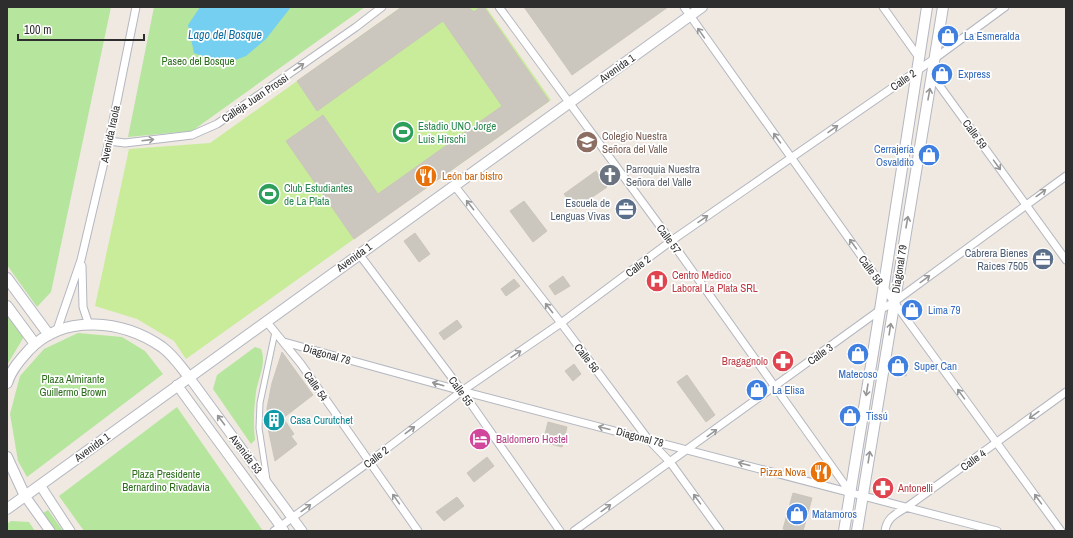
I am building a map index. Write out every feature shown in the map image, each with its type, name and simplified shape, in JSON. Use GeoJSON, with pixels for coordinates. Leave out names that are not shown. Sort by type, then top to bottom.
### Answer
{"type":"FeatureCollection","features":[{"type":"Feature","properties":{"kind":"main road","name":"Avenida 1"},"geometry":{"type":"LineString","coordinates":[[7,509],[702,7]]}},
{"type":"Feature","properties":{"kind":"main road","name":"Diagonal 79"},"geometry":{"type":"LineString","coordinates":[[844,531],[921,64],[927,7]]}},
{"type":"Feature","properties":{"kind":"main road","name":"Diagonal 79"},"geometry":{"type":"LineString","coordinates":[[857,531],[943,7]]}},
{"type":"Feature","properties":{"kind":"main road"},"geometry":{"type":"LineString","coordinates":[[7,278],[53,332]]}},
{"type":"Feature","properties":{"kind":"main road"},"geometry":{"type":"LineString","coordinates":[[7,306],[34,344]]}},
{"type":"Feature","properties":{"kind":"main road"},"geometry":{"type":"LineString","coordinates":[[8,378],[21,359],[34,344],[53,332],[73,326],[97,324],[131,330],[162,347],[189,377]]}},
{"type":"Feature","properties":{"kind":"main road"},"geometry":{"type":"LineString","coordinates":[[7,457],[25,496]]}},
{"type":"Feature","properties":{"kind":"street","name":"Avenida Iraola"},"geometry":{"type":"LineString","coordinates":[[53,332],[81,260],[109,141],[136,7]]}},
{"type":"Feature","properties":{"kind":"street","name":"Calleja Juan Prossi"},"geometry":{"type":"LineString","coordinates":[[109,141],[125,143],[192,135],[217,124],[350,32],[382,7]]}},
{"type":"Feature","properties":{"kind":"street","name":"Calle 57"},"geometry":{"type":"LineString","coordinates":[[499,7],[776,386],[850,492]]}},
{"type":"Feature","properties":{"kind":"street","name":"Calle 58"},"geometry":{"type":"LineString","coordinates":[[684,7],[894,302],[1061,531]]}},
{"type":"Feature","properties":{"kind":"street","name":"Calle 59"},"geometry":{"type":"LineString","coordinates":[[883,7],[921,64],[932,74],[1066,260]]}},
{"type":"Feature","properties":{"kind":"street","name":"Calle 2"},"geometry":{"type":"LineString","coordinates":[[280,530],[292,518],[369,462],[462,391],[561,324],[671,241],[791,158],[921,64],[934,59],[1005,7]]}},
{"type":"Feature","properties":{"kind":"street","name":"Calle 3"},"geometry":{"type":"LineString","coordinates":[[574,531],[880,310],[894,302],[1066,176]]}},
{"type":"Feature","properties":{"kind":"street","name":"Calle 56"},"geometry":{"type":"LineString","coordinates":[[454,185],[648,440],[670,462],[720,531]]}},
{"type":"Feature","properties":{"kind":"street","name":"Calle 55"},"geometry":{"type":"LineString","coordinates":[[359,254],[462,391],[560,531]]}},
{"type":"Feature","properties":{"kind":"street","name":"Avenida Iraola"},"geometry":{"type":"LineString","coordinates":[[81,260],[83,307],[89,325]]}},
{"type":"Feature","properties":{"kind":"street","name":"Calle 54"},"geometry":{"type":"LineString","coordinates":[[266,321],[284,342],[418,531]]}},
{"type":"Feature","properties":{"kind":"street"},"geometry":{"type":"LineString","coordinates":[[268,483],[259,428],[260,403],[276,332]]}},
{"type":"Feature","properties":{"kind":"street","name":"Diagonal 78"},"geometry":{"type":"LineString","coordinates":[[284,342],[462,391],[997,531]]}},
{"type":"Feature","properties":{"kind":"street","name":"Avenida 53"},"geometry":{"type":"LineString","coordinates":[[189,377],[302,531]]}},
{"type":"Feature","properties":{"kind":"street","name":"Avenida 53"},"geometry":{"type":"LineString","coordinates":[[177,385],[280,530]]}},
{"type":"Feature","properties":{"kind":"street","name":"Calle 4"},"geometry":{"type":"LineString","coordinates":[[886,531],[888,521],[891,516],[907,507],[1066,392]]}},
{"type":"Feature","properties":{"kind":"street"},"geometry":{"type":"LineString","coordinates":[[40,485],[70,531]]}},
{"type":"Feature","properties":{"kind":"street"},"geometry":{"type":"LineString","coordinates":[[25,496],[50,531]]}},
{"type":"Feature","properties":{"kind":"green space"},"geometry":{"type":"Polygon","coordinates":[[[7,7],[111,7],[51,292],[37,307],[7,265],[7,7]]]}},
{"type":"Feature","properties":{"kind":"green space","name":"Paseo del Bosque"},"geometry":{"type":"Polygon","coordinates":[[[154,7],[365,7],[192,131],[128,137],[154,7]]]}},
{"type":"Feature","properties":{"kind":"green space","name":"Club Estudiantes de La Plata"},"geometry":{"type":"Polygon","coordinates":[[[401,7],[486,7],[551,100],[186,359],[174,341],[137,319],[95,306],[129,149],[210,143],[401,7]]]}},
{"type":"Feature","properties":{"kind":"green space"},"geometry":{"type":"Polygon","coordinates":[[[7,311],[25,335],[7,365],[7,311]]]}},
{"type":"Feature","properties":{"kind":"green space","name":"Plaza Almirante Guillermo Brown"},"geometry":{"type":"Polygon","coordinates":[[[78,333],[122,337],[145,351],[163,374],[27,477],[18,461],[10,414],[20,376],[44,349],[78,333]]]}},
{"type":"Feature","properties":{"kind":"green space"},"geometry":{"type":"Polygon","coordinates":[[[255,347],[261,349],[263,354],[263,365],[255,398],[255,440],[251,444],[213,389],[217,375],[255,347]]]}},
{"type":"Feature","properties":{"kind":"green space","name":"Plaza Presidente Bernardino Rivadavia"},"geometry":{"type":"Polygon","coordinates":[[[177,407],[263,531],[84,531],[59,496],[177,407]]]}},
{"type":"Feature","properties":{"kind":"green space"},"geometry":{"type":"Polygon","coordinates":[[[48,510],[63,531],[56,531],[43,513],[48,510]]]}},
{"type":"Feature","properties":{"kind":"green space"},"geometry":{"type":"Polygon","coordinates":[[[11,521],[29,522],[35,531],[7,531],[7,524],[11,521]]]}},
{"type":"Feature","properties":{"kind":"water","name":"Lago del Bosque"},"geometry":{"type":"Polygon","coordinates":[[[200,7],[291,7],[266,39],[246,56],[225,64],[194,53],[188,25],[200,7]]]}},
{"type":"Feature","properties":{"kind":"building"},"geometry":{"type":"Polygon","coordinates":[[[402,7],[468,7],[474,12],[480,7],[484,7],[549,101],[354,239],[286,141],[323,115],[378,194],[502,106],[443,21],[317,111],[297,81],[402,7]]]}},
{"type":"Feature","properties":{"kind":"building"},"geometry":{"type":"Polygon","coordinates":[[[524,7],[668,7],[572,75],[524,7]]]}},
{"type":"Feature","properties":{"kind":"building"},"geometry":{"type":"Polygon","coordinates":[[[596,171],[607,187],[575,209],[564,194],[596,171]]]}},
{"type":"Feature","properties":{"kind":"building"},"geometry":{"type":"Polygon","coordinates":[[[524,201],[547,231],[533,242],[510,211],[524,201]]]}},
{"type":"Feature","properties":{"kind":"building"},"geometry":{"type":"Polygon","coordinates":[[[415,233],[430,254],[419,262],[404,241],[415,233]]]}},
{"type":"Feature","properties":{"kind":"building"},"geometry":{"type":"Polygon","coordinates":[[[563,276],[570,286],[555,295],[549,286],[563,276]]]}},
{"type":"Feature","properties":{"kind":"building"},"geometry":{"type":"Polygon","coordinates":[[[514,279],[520,286],[506,296],[501,289],[514,279]]]}},
{"type":"Feature","properties":{"kind":"building"},"geometry":{"type":"Polygon","coordinates":[[[457,320],[462,327],[444,340],[439,333],[457,320]]]}},
{"type":"Feature","properties":{"kind":"building"},"geometry":{"type":"Polygon","coordinates":[[[282,352],[313,395],[283,418],[294,434],[291,436],[297,444],[275,461],[268,428],[267,408],[272,383],[282,352]]]}},
{"type":"Feature","properties":{"kind":"building"},"geometry":{"type":"Polygon","coordinates":[[[897,363],[908,364],[906,376],[895,374],[897,363]]]}},
{"type":"Feature","properties":{"kind":"building"},"geometry":{"type":"Polygon","coordinates":[[[574,364],[581,374],[573,381],[565,371],[574,364]]]}},
{"type":"Feature","properties":{"kind":"building"},"geometry":{"type":"Polygon","coordinates":[[[687,375],[715,415],[706,422],[677,382],[687,375]]]}},
{"type":"Feature","properties":{"kind":"building"},"geometry":{"type":"Polygon","coordinates":[[[548,422],[567,427],[562,447],[543,442],[548,422]]]}},
{"type":"Feature","properties":{"kind":"building"},"geometry":{"type":"Polygon","coordinates":[[[487,457],[494,466],[474,482],[467,473],[487,457]]]}},
{"type":"Feature","properties":{"kind":"building","name":"Matamoros"},"geometry":{"type":"Polygon","coordinates":[[[793,493],[812,498],[803,531],[789,531],[783,529],[793,493]]]}},
{"type":"Feature","properties":{"kind":"building"},"geometry":{"type":"Polygon","coordinates":[[[457,497],[464,506],[444,521],[436,512],[457,497]]]}},
{"type":"Feature","properties":{"kind":"place","name":"La Esmeralda"},"geometry":{"type":"Point","coordinates":[948,36]}},
{"type":"Feature","properties":{"kind":"place","name":"Express"},"geometry":{"type":"Point","coordinates":[942,74]}},
{"type":"Feature","properties":{"kind":"place","name":"Estadio UNO Jorge Luis Hirschi"},"geometry":{"type":"Point","coordinates":[403,132]}},
{"type":"Feature","properties":{"kind":"place","name":"Colegio Nuestra Señora del Valle"},"geometry":{"type":"Point","coordinates":[587,142]}},
{"type":"Feature","properties":{"kind":"place","name":"Cerrajería Osvaldito"},"geometry":{"type":"Point","coordinates":[929,155]}},
{"type":"Feature","properties":{"kind":"place","name":"Parroquia Nuestra Señora del Valle"},"geometry":{"type":"Point","coordinates":[610,175]}},
{"type":"Feature","properties":{"kind":"place","name":"León bar bistro"},"geometry":{"type":"Point","coordinates":[426,176]}},
{"type":"Feature","properties":{"kind":"place","name":"Club Estudiantes de La Plata"},"geometry":{"type":"Point","coordinates":[269,194]}},
{"type":"Feature","properties":{"kind":"place","name":"Escuela de Lenguas Vivas"},"geometry":{"type":"Point","coordinates":[626,209]}},
{"type":"Feature","properties":{"kind":"place","name":"Cabrera Bienes Raices 7505"},"geometry":{"type":"Point","coordinates":[1043,259]}},
{"type":"Feature","properties":{"kind":"place","name":"Centro Medico Laboral La Plata SRL"},"geometry":{"type":"Point","coordinates":[657,281]}},
{"type":"Feature","properties":{"kind":"place","name":"Lima 79"},"geometry":{"type":"Point","coordinates":[912,310]}},
{"type":"Feature","properties":{"kind":"place","name":"Matecoso"},"geometry":{"type":"Point","coordinates":[858,354]}},
{"type":"Feature","properties":{"kind":"place","name":"Bragagnolo"},"geometry":{"type":"Point","coordinates":[783,361]}},
{"type":"Feature","properties":{"kind":"place","name":"Super Can"},"geometry":{"type":"Point","coordinates":[898,366]}},
{"type":"Feature","properties":{"kind":"place","name":"La Elisa"},"geometry":{"type":"Point","coordinates":[757,390]}},
{"type":"Feature","properties":{"kind":"place","name":"Tissú"},"geometry":{"type":"Point","coordinates":[850,416]}},
{"type":"Feature","properties":{"kind":"place","name":"Casa Curutchet"},"geometry":{"type":"Point","coordinates":[274,420]}},
{"type":"Feature","properties":{"kind":"place","name":"Baldomero Hostel"},"geometry":{"type":"Point","coordinates":[480,439]}},
{"type":"Feature","properties":{"kind":"place","name":"Pizza Nova"},"geometry":{"type":"Point","coordinates":[821,472]}},
{"type":"Feature","properties":{"kind":"place","name":"Antonelli"},"geometry":{"type":"Point","coordinates":[883,488]}},
{"type":"Feature","properties":{"kind":"place","name":"Matamoros"},"geometry":{"type":"Point","coordinates":[797,514]}}]}
